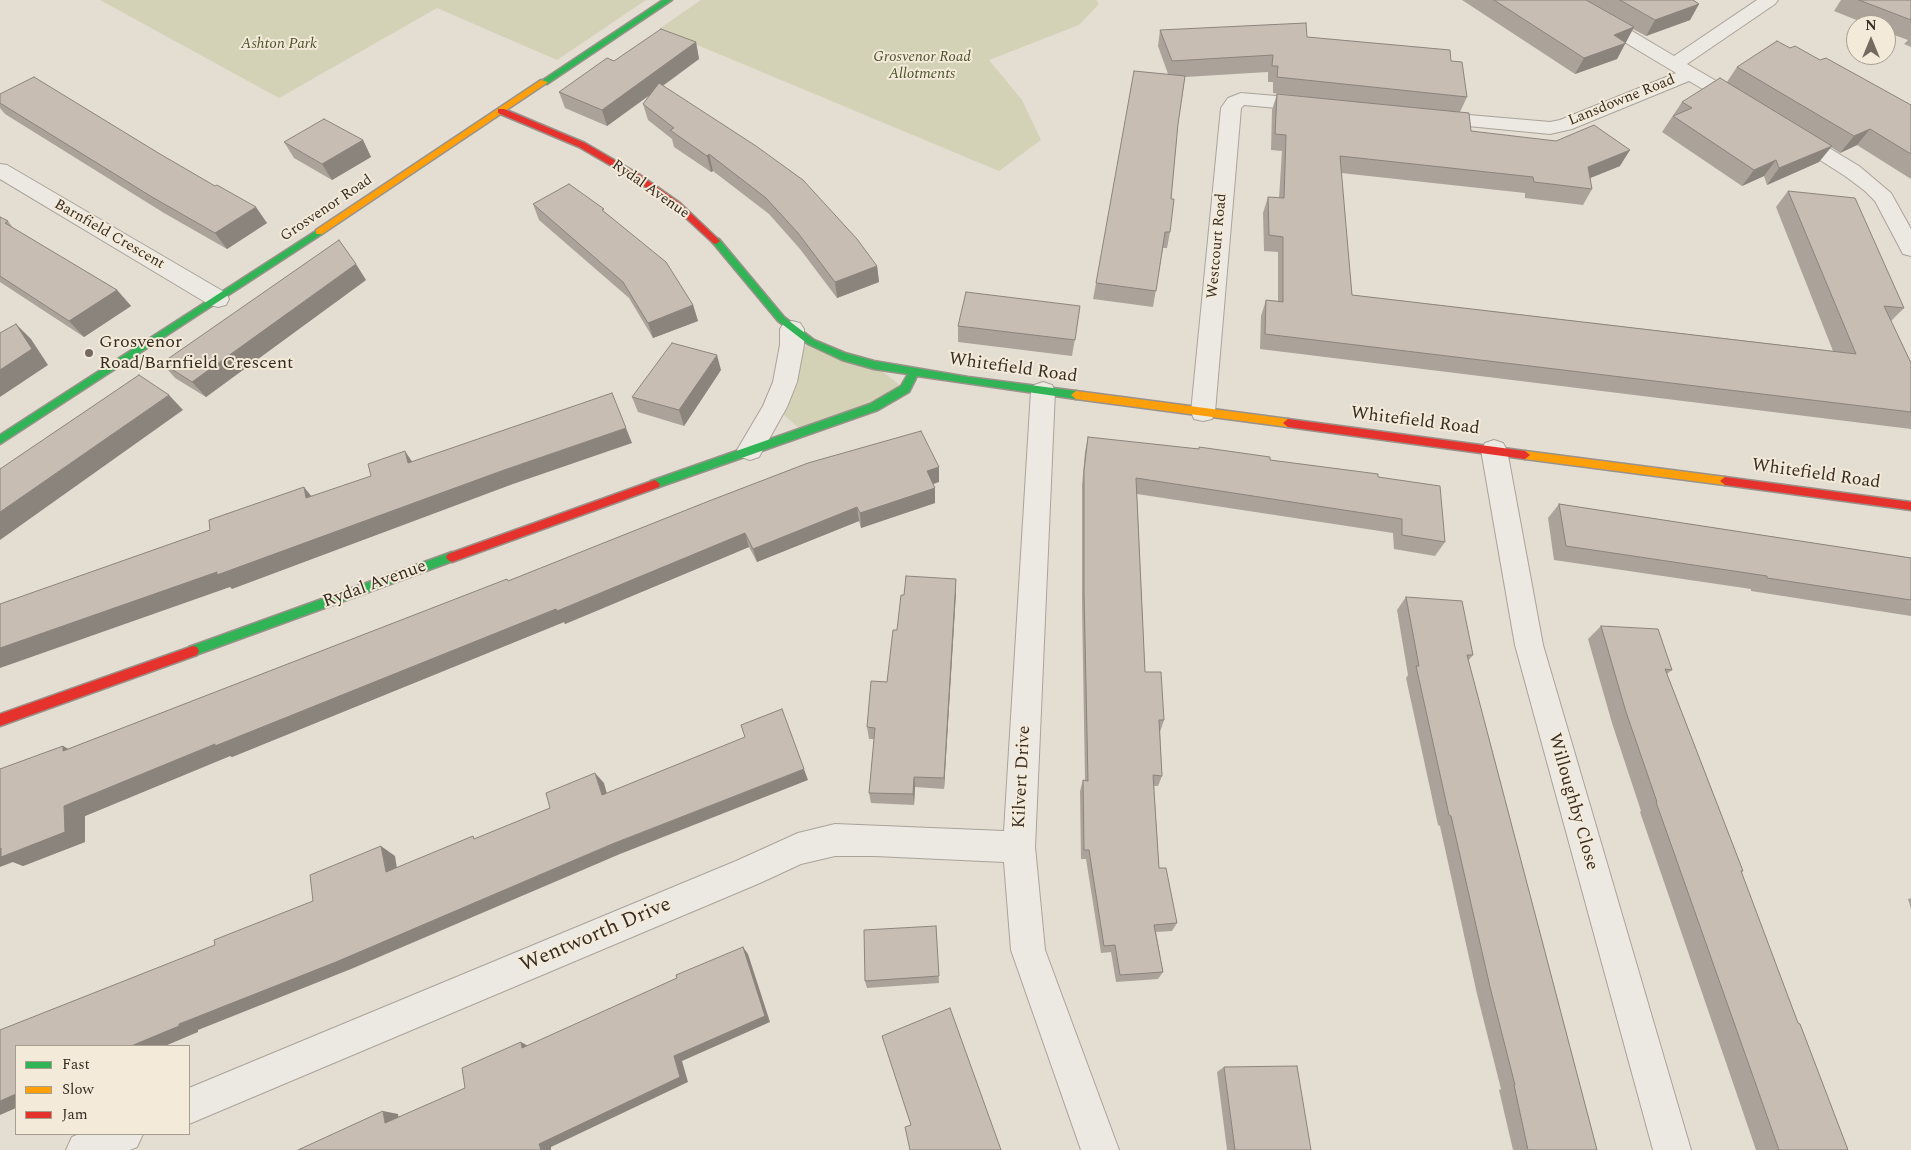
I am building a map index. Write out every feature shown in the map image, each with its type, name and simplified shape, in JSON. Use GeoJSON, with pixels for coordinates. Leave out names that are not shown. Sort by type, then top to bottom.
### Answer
{"type":"FeatureCollection","features":[{"type":"Feature","properties":{"kind":"street","name":"Grosvenor Road"},"geometry":{"type":"LineString","coordinates":[[0,440],[218,299],[668,0]]}},
{"type":"Feature","properties":{"kind":"street"},"geometry":{"type":"LineString","coordinates":[[1567,0],[1759,114]]}},
{"type":"Feature","properties":{"kind":"street","name":"Lansdowne Road"},"geometry":{"type":"LineString","coordinates":[[1418,116],[1550,128],[1565,125],[1683,68],[1769,0]]}},
{"type":"Feature","properties":{"kind":"street","name":"Westcourt Road"},"geometry":{"type":"LineString","coordinates":[[1203,412],[1232,108],[1235,102],[1241,99],[1332,107]]}},
{"type":"Feature","properties":{"kind":"street","name":"Rydal Avenue"},"geometry":{"type":"LineString","coordinates":[[0,720],[874,407],[905,389],[914,372],[874,365],[842,356],[811,342],[792,329],[719,244],[677,205],[636,177],[582,145],[500,112]]}},
{"type":"Feature","properties":{"kind":"street"},"geometry":{"type":"LineString","coordinates":[[1776,124],[1852,171],[1872,186],[1884,198],[1911,250]]}},
{"type":"Feature","properties":{"kind":"street","name":"Barnfield Crescent"},"geometry":{"type":"LineString","coordinates":[[0,170],[218,299]]}},
{"type":"Feature","properties":{"kind":"street"},"geometry":{"type":"LineString","coordinates":[[750,450],[775,407],[786,382],[792,329]]}},
{"type":"Feature","properties":{"kind":"street","name":"Whitefield Road"},"geometry":{"type":"LineString","coordinates":[[914,372],[1043,391],[1911,506]]}},
{"type":"Feature","properties":{"kind":"street","name":"Kilvert Drive"},"geometry":{"type":"LineString","coordinates":[[1043,391],[1019,847],[1028,950],[1100,1150]]}},
{"type":"Feature","properties":{"kind":"street","name":"Willoughby Close"},"geometry":{"type":"LineString","coordinates":[[1494,450],[1528,645],[1672,1150]]}},
{"type":"Feature","properties":{"kind":"street","name":"Wentworth Drive"},"geometry":{"type":"LineString","coordinates":[[190,1106],[739,876],[798,849],[835,840],[875,840],[1019,847]]}},
{"type":"Feature","properties":{"kind":"street"},"geometry":{"type":"LineString","coordinates":[[85,1150],[122,1135]]}},
{"type":"Feature","properties":{"kind":"green space","name":"Ashton Park"},"geometry":{"type":"Polygon","coordinates":[[[100,0],[646,0],[557,60],[437,8],[279,98],[100,0]]]}},
{"type":"Feature","properties":{"kind":"green space","name":"Grosvenor Road Allotments"},"geometry":{"type":"Polygon","coordinates":[[[701,0],[1096,0],[1099,4],[1079,25],[989,60],[1022,100],[1041,140],[999,171],[659,29],[701,0]]]}},
{"type":"Feature","properties":{"kind":"green space"},"geometry":{"type":"Polygon","coordinates":[[[811,342],[874,365],[905,389],[802,431],[775,407],[789,360],[811,342]]]}},
{"type":"Feature","properties":{"kind":"building"},"geometry":{"type":"Polygon","coordinates":[[[1494,0],[1586,0],[1634,27],[1614,35],[1626,43],[1584,58],[1494,0]]]}},
{"type":"Feature","properties":{"kind":"building"},"geometry":{"type":"Polygon","coordinates":[[[1620,0],[1693,0],[1699,4],[1655,20],[1620,0]]]}},
{"type":"Feature","properties":{"kind":"building"},"geometry":{"type":"Polygon","coordinates":[[[1859,0],[1911,0],[1911,20],[1859,0]]]}},
{"type":"Feature","properties":{"kind":"building"},"geometry":{"type":"Polygon","coordinates":[[[1306,23],[1307,37],[1450,50],[1451,61],[1462,62],[1467,97],[1277,77],[1278,66],[1272,66],[1273,55],[1172,61],[1160,30],[1306,23]]]}},
{"type":"Feature","properties":{"kind":"building"},"geometry":{"type":"Polygon","coordinates":[[[661,29],[696,42],[602,110],[559,92],[607,58],[614,61],[661,29]]]}},
{"type":"Feature","properties":{"kind":"building"},"geometry":{"type":"Polygon","coordinates":[[[1777,41],[1790,48],[1795,46],[1820,60],[1826,58],[1911,105],[1911,154],[1870,129],[1854,136],[1737,67],[1777,41]]]}},
{"type":"Feature","properties":{"kind":"building"},"geometry":{"type":"Polygon","coordinates":[[[1134,71],[1185,76],[1178,124],[1171,199],[1174,199],[1170,232],[1165,232],[1156,291],[1096,283],[1134,71]]]}},
{"type":"Feature","properties":{"kind":"building"},"geometry":{"type":"Polygon","coordinates":[[[34,77],[160,154],[256,207],[215,233],[152,197],[0,103],[0,94],[34,77]]]}},
{"type":"Feature","properties":{"kind":"building"},"geometry":{"type":"Polygon","coordinates":[[[1720,78],[1832,146],[1779,168],[1776,160],[1754,170],[1673,116],[1692,108],[1682,102],[1720,78]]]}},
{"type":"Feature","properties":{"kind":"building"},"geometry":{"type":"Polygon","coordinates":[[[659,83],[756,146],[803,180],[857,239],[877,266],[835,282],[798,233],[766,198],[709,154],[707,156],[670,130],[674,128],[643,104],[659,83]]]}},
{"type":"Feature","properties":{"kind":"building"},"geometry":{"type":"Polygon","coordinates":[[[1277,94],[1469,113],[1471,131],[1556,141],[1594,125],[1630,150],[1588,167],[1592,189],[1534,182],[1533,177],[1340,156],[1352,295],[1856,354],[1788,191],[1855,198],[1904,308],[1884,306],[1911,363],[1911,412],[1265,334],[1266,300],[1283,302],[1283,237],[1269,235],[1268,197],[1284,198],[1286,135],[1275,134],[1277,94]]]}},
{"type":"Feature","properties":{"kind":"building"},"geometry":{"type":"Polygon","coordinates":[[[324,119],[363,140],[322,164],[284,142],[324,119]]]}},
{"type":"Feature","properties":{"kind":"building"},"geometry":{"type":"Polygon","coordinates":[[[569,184],[604,209],[602,210],[666,262],[693,305],[648,323],[623,282],[533,204],[569,184]]]}},
{"type":"Feature","properties":{"kind":"building"},"geometry":{"type":"Polygon","coordinates":[[[0,217],[8,221],[5,223],[117,290],[69,321],[0,276],[0,217]]]}},
{"type":"Feature","properties":{"kind":"building"},"geometry":{"type":"Polygon","coordinates":[[[339,240],[356,264],[192,382],[162,363],[339,240]]]}},
{"type":"Feature","properties":{"kind":"building"},"geometry":{"type":"Polygon","coordinates":[[[966,292],[1080,306],[1075,340],[958,326],[966,292]]]}},
{"type":"Feature","properties":{"kind":"building"},"geometry":{"type":"Polygon","coordinates":[[[16,324],[32,349],[0,370],[0,333],[16,324]]]}},
{"type":"Feature","properties":{"kind":"building"},"geometry":{"type":"Polygon","coordinates":[[[672,343],[717,355],[679,410],[632,397],[672,343]]]}},
{"type":"Feature","properties":{"kind":"building"},"geometry":{"type":"Polygon","coordinates":[[[139,375],[169,395],[0,512],[0,469],[139,375]]]}},
{"type":"Feature","properties":{"kind":"building"},"geometry":{"type":"Polygon","coordinates":[[[612,393],[626,428],[504,470],[217,575],[217,572],[0,648],[0,604],[210,530],[209,520],[304,487],[306,498],[371,476],[368,464],[405,451],[408,463],[612,393]]]}},
{"type":"Feature","properties":{"kind":"building"},"geometry":{"type":"Polygon","coordinates":[[[921,431],[939,467],[927,471],[935,488],[860,513],[857,507],[753,549],[745,533],[557,611],[556,609],[64,806],[65,832],[1,857],[0,769],[63,746],[63,751],[507,579],[508,581],[808,463],[921,431]]]}},
{"type":"Feature","properties":{"kind":"building"},"geometry":{"type":"Polygon","coordinates":[[[1088,437],[1199,449],[1199,447],[1270,457],[1270,460],[1378,474],[1378,477],[1440,486],[1445,542],[1402,535],[1402,519],[1136,478],[1145,672],[1161,672],[1164,720],[1159,720],[1162,776],[1153,775],[1159,868],[1166,868],[1177,923],[1154,925],[1163,972],[1120,975],[1115,945],[1104,946],[1089,850],[1084,850],[1083,780],[1088,781],[1084,592],[1084,471],[1088,437]]]}},
{"type":"Feature","properties":{"kind":"building"},"geometry":{"type":"Polygon","coordinates":[[[1559,504],[1911,558],[1911,600],[1566,546],[1559,504]]]}},
{"type":"Feature","properties":{"kind":"building"},"geometry":{"type":"Polygon","coordinates":[[[906,576],[956,579],[944,778],[914,777],[913,794],[869,793],[875,728],[867,727],[871,681],[887,682],[893,630],[897,630],[901,595],[904,595],[906,576]]]}},
{"type":"Feature","properties":{"kind":"building"},"geometry":{"type":"Polygon","coordinates":[[[1406,597],[1462,601],[1473,655],[1467,655],[1597,1150],[1528,1150],[1515,1085],[1490,987],[1451,816],[1449,815],[1416,666],[1419,666],[1406,597]]]}},
{"type":"Feature","properties":{"kind":"building"},"geometry":{"type":"Polygon","coordinates":[[[1601,626],[1658,629],[1672,670],[1665,669],[1743,871],[1741,871],[1798,1023],[1848,1150],[1779,1150],[1656,802],[1626,712],[1601,626]]]}},
{"type":"Feature","properties":{"kind":"building"},"geometry":{"type":"Polygon","coordinates":[[[782,709],[804,769],[612,844],[336,962],[179,1024],[179,1026],[133,1045],[15,1045],[15,1094],[0,1101],[0,1030],[215,945],[214,940],[313,901],[310,875],[381,846],[386,872],[473,836],[474,839],[550,808],[546,793],[595,773],[602,795],[745,737],[741,725],[782,709]]]}},
{"type":"Feature","properties":{"kind":"building"},"geometry":{"type":"Polygon","coordinates":[[[936,926],[939,976],[865,981],[864,930],[936,926]]]}},
{"type":"Feature","properties":{"kind":"building"},"geometry":{"type":"Polygon","coordinates":[[[743,947],[765,1016],[674,1056],[680,1077],[539,1144],[541,1150],[298,1150],[383,1111],[385,1123],[465,1088],[462,1068],[521,1042],[522,1048],[677,978],[676,975],[743,947]]]}},
{"type":"Feature","properties":{"kind":"building"},"geometry":{"type":"Polygon","coordinates":[[[950,1008],[1001,1150],[910,1150],[905,1127],[911,1125],[882,1036],[950,1008]]]}},
{"type":"Feature","properties":{"kind":"building"},"geometry":{"type":"Polygon","coordinates":[[[1297,1066],[1311,1150],[1235,1150],[1224,1067],[1297,1066]]]}},
{"type":"Feature","properties":{"kind":"traffic: fast"},"geometry":{"type":"LineString","coordinates":[[544,82],[668,0]]}},
{"type":"Feature","properties":{"kind":"traffic: fast"},"geometry":{"type":"LineString","coordinates":[[0,440],[319,232]]}},
{"type":"Feature","properties":{"kind":"traffic: fast"},"geometry":{"type":"LineString","coordinates":[[716,241],[781,319],[811,342],[842,356],[874,365],[968,381],[1076,395]]}},
{"type":"Feature","properties":{"kind":"traffic: fast"},"geometry":{"type":"LineString","coordinates":[[655,484],[874,407],[905,389],[914,372]]}},
{"type":"Feature","properties":{"kind":"traffic: fast"},"geometry":{"type":"LineString","coordinates":[[193,651],[452,557]]}},
{"type":"Feature","properties":{"kind":"traffic: slow"},"geometry":{"type":"LineString","coordinates":[[319,232],[544,82]]}},
{"type":"Feature","properties":{"kind":"traffic: slow"},"geometry":{"type":"LineString","coordinates":[[1076,395],[1288,423]]}},
{"type":"Feature","properties":{"kind":"traffic: slow"},"geometry":{"type":"LineString","coordinates":[[1525,455],[1725,481]]}},
{"type":"Feature","properties":{"kind":"traffic: jam"},"geometry":{"type":"LineString","coordinates":[[501,111],[582,145],[637,177],[677,205],[716,241]]}},
{"type":"Feature","properties":{"kind":"traffic: jam"},"geometry":{"type":"LineString","coordinates":[[1288,423],[1525,455]]}},
{"type":"Feature","properties":{"kind":"traffic: jam"},"geometry":{"type":"LineString","coordinates":[[1725,481],[1911,506]]}},
{"type":"Feature","properties":{"kind":"traffic: jam"},"geometry":{"type":"LineString","coordinates":[[452,557],[655,484]]}},
{"type":"Feature","properties":{"kind":"traffic: jam"},"geometry":{"type":"LineString","coordinates":[[0,720],[193,651]]}},
{"type":"Feature","properties":{"kind":"place","name":"Grosvenor Road/Barnfield Crescent"},"geometry":{"type":"Point","coordinates":[89,353]}}]}
